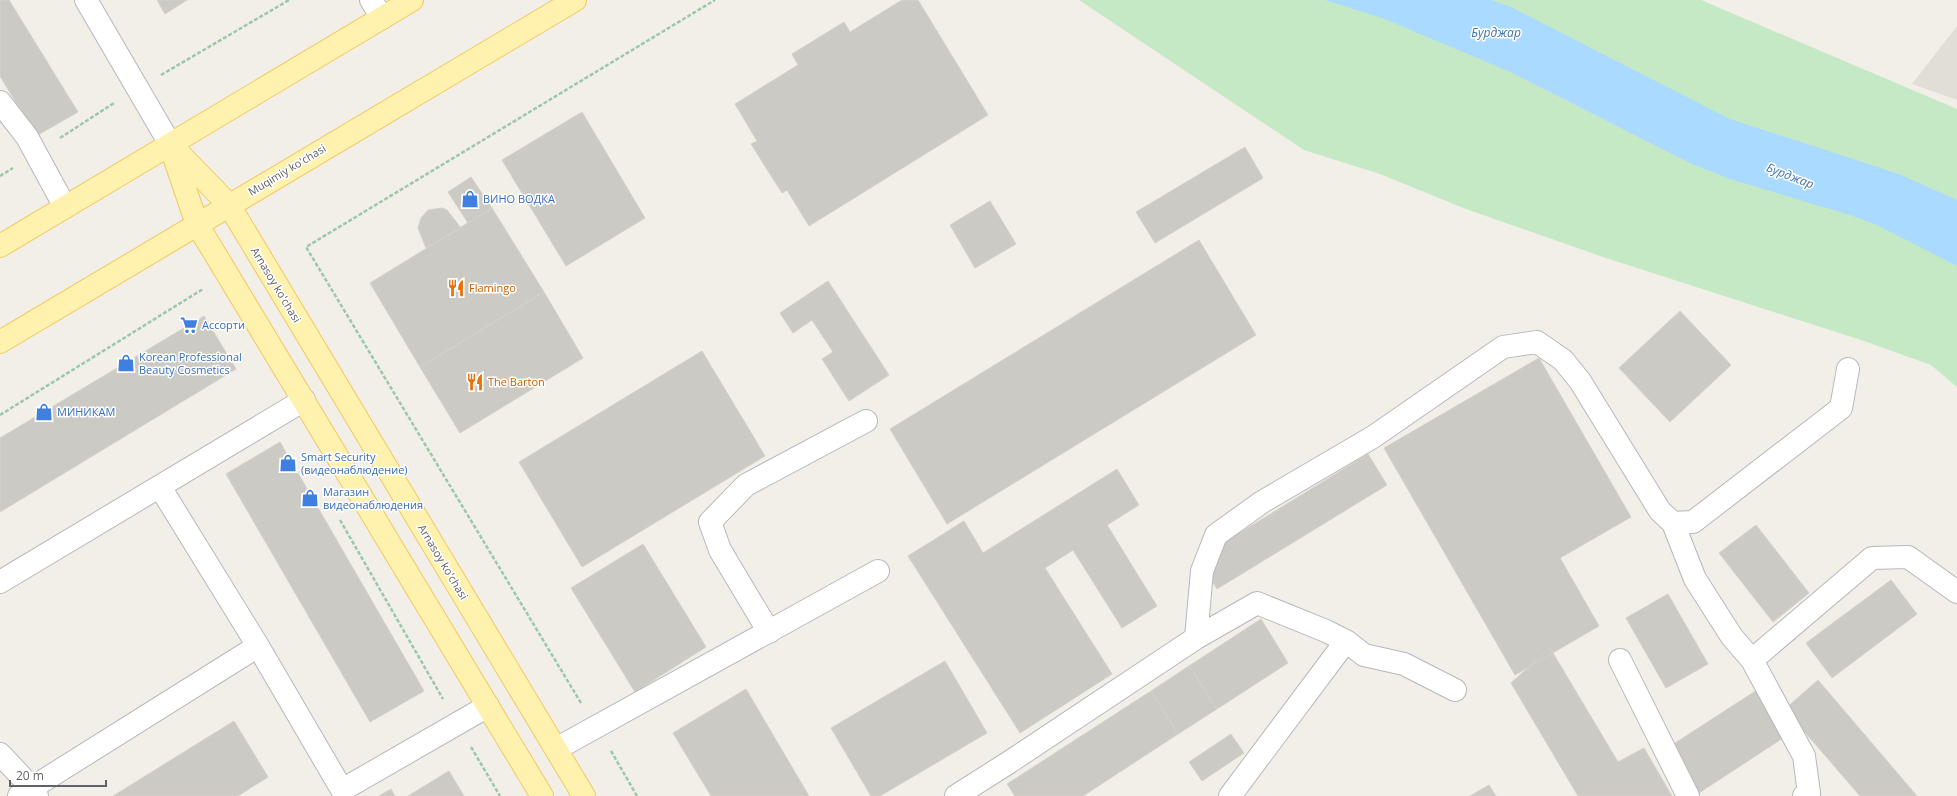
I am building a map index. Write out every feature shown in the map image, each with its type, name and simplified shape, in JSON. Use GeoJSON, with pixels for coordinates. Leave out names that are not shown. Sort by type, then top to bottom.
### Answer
{"type":"FeatureCollection","features":[{"type":"Feature","properties":{"kind":"main road"},"geometry":{"type":"LineString","coordinates":[[0,246],[170,144],[377,9],[412,0]]}},
{"type":"Feature","properties":{"kind":"main road","name":"Muqimiy ko'chasi"},"geometry":{"type":"LineString","coordinates":[[0,342],[576,0]]}},
{"type":"Feature","properties":{"kind":"main road"},"geometry":{"type":"LineString","coordinates":[[170,144],[198,224],[542,796]]}},
{"type":"Feature","properties":{"kind":"main road","name":"Arnasoy ko'chasi"},"geometry":{"type":"LineString","coordinates":[[170,144],[229,205],[584,796]]}},
{"type":"Feature","properties":{"kind":"street"},"geometry":{"type":"LineString","coordinates":[[86,0],[170,144]]}},
{"type":"Feature","properties":{"kind":"street"},"geometry":{"type":"LineString","coordinates":[[0,102],[26,137],[65,206]]}},
{"type":"Feature","properties":{"kind":"street"},"geometry":{"type":"LineString","coordinates":[[1196,638],[1202,571],[1216,535],[1262,502],[1373,437],[1503,347],[1537,342],[1563,360],[1580,382],[1660,511],[1673,523],[1695,579],[1732,637],[1752,660],[1804,756],[1809,793],[1804,796]]}},
{"type":"Feature","properties":{"kind":"street"},"geometry":{"type":"LineString","coordinates":[[1673,523],[1693,522],[1840,408],[1848,369]]}},
{"type":"Feature","properties":{"kind":"street"},"geometry":{"type":"LineString","coordinates":[[0,582],[304,400]]}},
{"type":"Feature","properties":{"kind":"street"},"geometry":{"type":"LineString","coordinates":[[769,632],[720,550],[710,522],[746,485],[866,421]]}},
{"type":"Feature","properties":{"kind":"street"},"geometry":{"type":"LineString","coordinates":[[160,487],[258,646],[342,790],[488,706]]}},
{"type":"Feature","properties":{"kind":"street"},"geometry":{"type":"LineString","coordinates":[[1752,660],[1872,558],[1908,558],[1957,592]]}},
{"type":"Feature","properties":{"kind":"street"},"geometry":{"type":"LineString","coordinates":[[556,749],[595,726],[878,571]]}},
{"type":"Feature","properties":{"kind":"street"},"geometry":{"type":"LineString","coordinates":[[956,796],[1196,638],[1257,603],[1326,631],[1346,641],[1364,655],[1404,664],[1455,690]]}},
{"type":"Feature","properties":{"kind":"street"},"geometry":{"type":"LineString","coordinates":[[1230,796],[1346,641]]}},
{"type":"Feature","properties":{"kind":"street"},"geometry":{"type":"LineString","coordinates":[[0,754],[29,793],[258,646]]}},
{"type":"Feature","properties":{"kind":"street"},"geometry":{"type":"LineString","coordinates":[[1620,660],[1688,796]]}},
{"type":"Feature","properties":{"kind":"path"},"geometry":{"type":"LineString","coordinates":[[252,22],[289,0]]}},
{"type":"Feature","properties":{"kind":"path"},"geometry":{"type":"LineString","coordinates":[[637,796],[306,247],[715,0]]}},
{"type":"Feature","properties":{"kind":"path"},"geometry":{"type":"LineString","coordinates":[[0,415],[206,287]]}},
{"type":"Feature","properties":{"kind":"path"},"geometry":{"type":"LineString","coordinates":[[339,518],[500,796]]}},
{"type":"Feature","properties":{"kind":"shaded area"},"geometry":{"type":"Polygon","coordinates":[[[1957,26],[1957,100],[1912,84],[1957,26]]]}},
{"type":"Feature","properties":{"kind":"green space"},"geometry":{"type":"Polygon","coordinates":[[[1079,0],[1701,0],[1957,109],[1957,387],[1931,365],[1864,341],[1603,257],[1466,209],[1380,174],[1304,150],[1079,0]]]}},
{"type":"Feature","properties":{"kind":"water","name":"Бурджар"},"geometry":{"type":"Polygon","coordinates":[[[1325,0],[1491,0],[1509,6],[1730,119],[1899,174],[1957,200],[1957,266],[1879,226],[1853,216],[1730,179],[1690,163],[1508,71],[1382,18],[1325,0]]]}},
{"type":"Feature","properties":{"kind":"building"},"geometry":{"type":"Polygon","coordinates":[[[0,0],[9,0],[78,112],[36,136],[0,76],[0,0]]]}},
{"type":"Feature","properties":{"kind":"building"},"geometry":{"type":"Polygon","coordinates":[[[157,0],[187,0],[165,14],[157,0]]]}},
{"type":"Feature","properties":{"kind":"building"},"geometry":{"type":"Polygon","coordinates":[[[902,0],[918,0],[988,115],[809,226],[787,190],[782,193],[751,144],[757,141],[735,104],[798,65],[792,54],[844,22],[850,32],[902,0]]]}},
{"type":"Feature","properties":{"kind":"building"},"geometry":{"type":"Polygon","coordinates":[[[582,112],[645,218],[566,266],[502,160],[582,112]]]}},
{"type":"Feature","properties":{"kind":"building"},"geometry":{"type":"Polygon","coordinates":[[[1245,147],[1263,178],[1155,243],[1136,212],[1245,147]]]}},
{"type":"Feature","properties":{"kind":"building"},"geometry":{"type":"Polygon","coordinates":[[[471,177],[492,208],[468,223],[448,192],[471,177]]]}},
{"type":"Feature","properties":{"kind":"building"},"geometry":{"type":"Polygon","coordinates":[[[990,201],[1016,244],[975,268],[950,225],[990,201]]]}},
{"type":"Feature","properties":{"kind":"building"},"geometry":{"type":"Polygon","coordinates":[[[442,208],[447,210],[461,228],[426,248],[418,228],[421,218],[428,210],[442,208]]]}},
{"type":"Feature","properties":{"kind":"building"},"geometry":{"type":"Polygon","coordinates":[[[492,208],[544,292],[420,367],[370,283],[492,208]]]}},
{"type":"Feature","properties":{"kind":"building"},"geometry":{"type":"Polygon","coordinates":[[[1199,240],[1256,335],[947,524],[890,429],[1199,240]]]}},
{"type":"Feature","properties":{"kind":"building"},"geometry":{"type":"Polygon","coordinates":[[[828,281],[889,375],[849,401],[822,359],[833,352],[812,320],[793,333],[780,313],[828,281]]]}},
{"type":"Feature","properties":{"kind":"building"},"geometry":{"type":"Polygon","coordinates":[[[544,292],[583,358],[460,433],[420,367],[544,292]]]}},
{"type":"Feature","properties":{"kind":"building"},"geometry":{"type":"Polygon","coordinates":[[[1680,311],[1731,365],[1670,422],[1619,368],[1680,311]]]}},
{"type":"Feature","properties":{"kind":"building"},"geometry":{"type":"Polygon","coordinates":[[[204,316],[236,369],[0,512],[0,438],[204,316]]]}},
{"type":"Feature","properties":{"kind":"building"},"geometry":{"type":"Polygon","coordinates":[[[702,351],[765,456],[582,567],[519,462],[702,351]]]}},
{"type":"Feature","properties":{"kind":"building"},"geometry":{"type":"Polygon","coordinates":[[[1539,358],[1631,517],[1560,558],[1599,626],[1515,675],[1384,448],[1539,358]]]}},
{"type":"Feature","properties":{"kind":"building"},"geometry":{"type":"Polygon","coordinates":[[[280,442],[424,691],[370,722],[226,474],[280,442]]]}},
{"type":"Feature","properties":{"kind":"building"},"geometry":{"type":"Polygon","coordinates":[[[1368,454],[1387,485],[1217,589],[1206,571],[1220,545],[1368,454]]]}},
{"type":"Feature","properties":{"kind":"building"},"geometry":{"type":"Polygon","coordinates":[[[1117,469],[1139,505],[1107,525],[1157,606],[1122,628],[1073,550],[1045,568],[1112,674],[1020,733],[908,556],[964,521],[983,553],[1117,469]]]}},
{"type":"Feature","properties":{"kind":"building"},"geometry":{"type":"Polygon","coordinates":[[[1756,525],[1809,593],[1773,622],[1719,553],[1756,525]]]}},
{"type":"Feature","properties":{"kind":"building"},"geometry":{"type":"Polygon","coordinates":[[[643,544],[706,647],[635,692],[571,588],[643,544]]]}},
{"type":"Feature","properties":{"kind":"building"},"geometry":{"type":"Polygon","coordinates":[[[1891,580],[1917,614],[1832,678],[1806,643],[1891,580]]]}},
{"type":"Feature","properties":{"kind":"building"},"geometry":{"type":"Polygon","coordinates":[[[1668,594],[1708,664],[1666,688],[1626,618],[1668,594]]]}},
{"type":"Feature","properties":{"kind":"building"},"geometry":{"type":"Polygon","coordinates":[[[1261,619],[1288,663],[1217,709],[1189,666],[1261,619]]]}},
{"type":"Feature","properties":{"kind":"building"},"geometry":{"type":"Polygon","coordinates":[[[1550,648],[1618,762],[1644,748],[1672,796],[1578,796],[1511,683],[1550,648]]]}},
{"type":"Feature","properties":{"kind":"building"},"geometry":{"type":"Polygon","coordinates":[[[945,661],[987,733],[880,796],[871,796],[831,728],[945,661]]]}},
{"type":"Feature","properties":{"kind":"building"},"geometry":{"type":"Polygon","coordinates":[[[1189,666],[1217,709],[1178,734],[1151,691],[1189,666]]]}},
{"type":"Feature","properties":{"kind":"building"},"geometry":{"type":"Polygon","coordinates":[[[1818,680],[1917,796],[1860,796],[1785,709],[1818,680]]]}},
{"type":"Feature","properties":{"kind":"building"},"geometry":{"type":"Polygon","coordinates":[[[746,689],[809,796],[711,796],[673,733],[746,689]]]}},
{"type":"Feature","properties":{"kind":"building"},"geometry":{"type":"Polygon","coordinates":[[[1757,690],[1786,736],[1699,793],[1669,747],[1757,690]]]}},
{"type":"Feature","properties":{"kind":"building"},"geometry":{"type":"Polygon","coordinates":[[[1151,691],[1178,734],[1083,796],[1015,796],[1007,784],[1151,691]]]}},
{"type":"Feature","properties":{"kind":"building"},"geometry":{"type":"Polygon","coordinates":[[[234,721],[268,777],[238,796],[113,796],[234,721]]]}},
{"type":"Feature","properties":{"kind":"building"},"geometry":{"type":"Polygon","coordinates":[[[1231,734],[1244,753],[1202,781],[1189,762],[1231,734]]]}},
{"type":"Feature","properties":{"kind":"building"},"geometry":{"type":"Polygon","coordinates":[[[449,771],[464,796],[408,796],[449,771]]]}},
{"type":"Feature","properties":{"kind":"building"},"geometry":{"type":"Polygon","coordinates":[[[1489,785],[1496,796],[1470,796],[1489,785]]]}},
{"type":"Feature","properties":{"kind":"building"},"geometry":{"type":"Polygon","coordinates":[[[391,789],[395,796],[379,796],[391,789]]]}},
{"type":"Feature","properties":{"kind":"place","name":"ВИНО ВОДКА"},"geometry":{"type":"Point","coordinates":[470,199]}},
{"type":"Feature","properties":{"kind":"place","name":"Flamingo"},"geometry":{"type":"Point","coordinates":[456,288]}},
{"type":"Feature","properties":{"kind":"place","name":"Ассорти"},"geometry":{"type":"Point","coordinates":[189,325]}},
{"type":"Feature","properties":{"kind":"place","name":"Korean Professional Beauty Cosmetics"},"geometry":{"type":"Point","coordinates":[126,363]}},
{"type":"Feature","properties":{"kind":"place","name":"The Barton"},"geometry":{"type":"Point","coordinates":[475,382]}},
{"type":"Feature","properties":{"kind":"place","name":"МИНИКАМ"},"geometry":{"type":"Point","coordinates":[44,412]}},
{"type":"Feature","properties":{"kind":"place","name":"Smart Security (видеонаблюдение)"},"geometry":{"type":"Point","coordinates":[288,463]}},
{"type":"Feature","properties":{"kind":"place","name":"Магазин видеонаблюдения"},"geometry":{"type":"Point","coordinates":[310,498]}}]}
